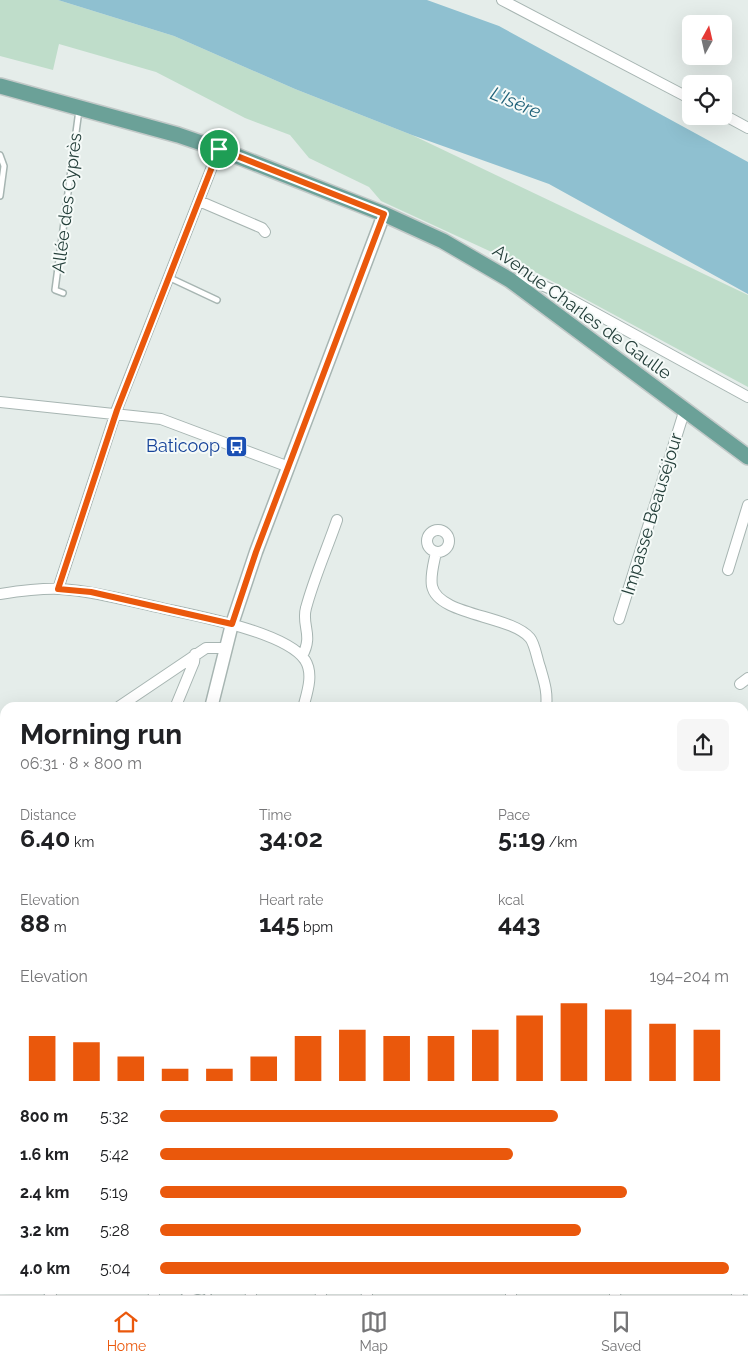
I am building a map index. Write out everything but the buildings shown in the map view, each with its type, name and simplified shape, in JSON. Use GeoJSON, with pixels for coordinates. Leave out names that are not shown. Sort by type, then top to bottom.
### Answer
{"type":"FeatureCollection","features":[{"type":"Feature","properties":{"kind":"main road","name":"Avenue Charles de Gaulle"},"geometry":{"type":"LineString","coordinates":[[0,86],[178,135],[219,149],[384,214],[443,241],[510,280],[748,457]]}},
{"type":"Feature","properties":{"kind":"street"},"geometry":{"type":"LineString","coordinates":[[502,0],[682,94]]}},
{"type":"Feature","properties":{"kind":"street"},"geometry":{"type":"LineString","coordinates":[[732,120],[748,128]]}},
{"type":"Feature","properties":{"kind":"street"},"geometry":{"type":"LineString","coordinates":[[58,589],[115,414],[219,149]]}},
{"type":"Feature","properties":{"kind":"street"},"geometry":{"type":"LineString","coordinates":[[199,201],[262,228],[265,232]]}},
{"type":"Feature","properties":{"kind":"street"},"geometry":{"type":"LineString","coordinates":[[212,702],[232,624],[256,552],[384,214]]}},
{"type":"Feature","properties":{"kind":"street"},"geometry":{"type":"LineString","coordinates":[[510,280],[528,279],[553,290],[748,396]]}},
{"type":"Feature","properties":{"kind":"street"},"geometry":{"type":"LineString","coordinates":[[0,402],[161,419],[174,422],[289,467]]}},
{"type":"Feature","properties":{"kind":"street","name":"Impasse Beauséjour"},"geometry":{"type":"LineString","coordinates":[[619,619],[685,409]]}},
{"type":"Feature","properties":{"kind":"street"},"geometry":{"type":"LineString","coordinates":[[728,570],[748,505]]}},
{"type":"Feature","properties":{"kind":"street"},"geometry":{"type":"LineString","coordinates":[[302,656],[308,644],[305,610],[337,520]]}},
{"type":"Feature","properties":{"kind":"street"},"geometry":{"type":"LineString","coordinates":[[436,552],[432,587],[436,596],[449,605],[516,627],[531,638],[548,694],[547,702]]}},
{"type":"Feature","properties":{"kind":"street"},"geometry":{"type":"LineString","coordinates":[[0,594],[58,589],[91,592],[232,624],[278,641],[302,656],[310,675],[304,702]]}},
{"type":"Feature","properties":{"kind":"street"},"geometry":{"type":"LineString","coordinates":[[125,702],[206,648],[226,648]]}},
{"type":"Feature","properties":{"kind":"street"},"geometry":{"type":"LineString","coordinates":[[178,702],[194,662],[195,654]]}},
{"type":"Feature","properties":{"kind":"lane","name":"Allée des Cyprès"},"geometry":{"type":"LineString","coordinates":[[63,293],[55,290],[79,107]]}},
{"type":"Feature","properties":{"kind":"lane"},"geometry":{"type":"LineString","coordinates":[[0,155],[2,166],[0,196]]}},
{"type":"Feature","properties":{"kind":"lane"},"geometry":{"type":"LineString","coordinates":[[168,277],[217,300]]}},
{"type":"Feature","properties":{"kind":"green space"},"geometry":{"type":"Polygon","coordinates":[[[0,0],[58,0],[174,36],[295,89],[412,135],[748,295],[748,387],[535,272],[381,201],[369,187],[309,158],[290,135],[245,118],[156,72],[59,44],[53,70],[0,56],[0,0]]]}},
{"type":"Feature","properties":{"kind":"water","name":"L'Isère"},"geometry":{"type":"Polygon","coordinates":[[[58,0],[427,0],[499,26],[748,162],[748,294],[549,184],[412,135],[295,89],[174,36],[58,0]]]}},
{"type":"Feature","properties":{"kind":"place","name":"Baticoop"},"geometry":{"type":"Point","coordinates":[236,446]}},
{"type":"Feature","properties":{"kind":"route"},"geometry":{"type":"LineString","coordinates":[[219,149],[384,214],[256,552],[232,624],[91,592],[58,589],[117,410],[219,149]]}}]}
